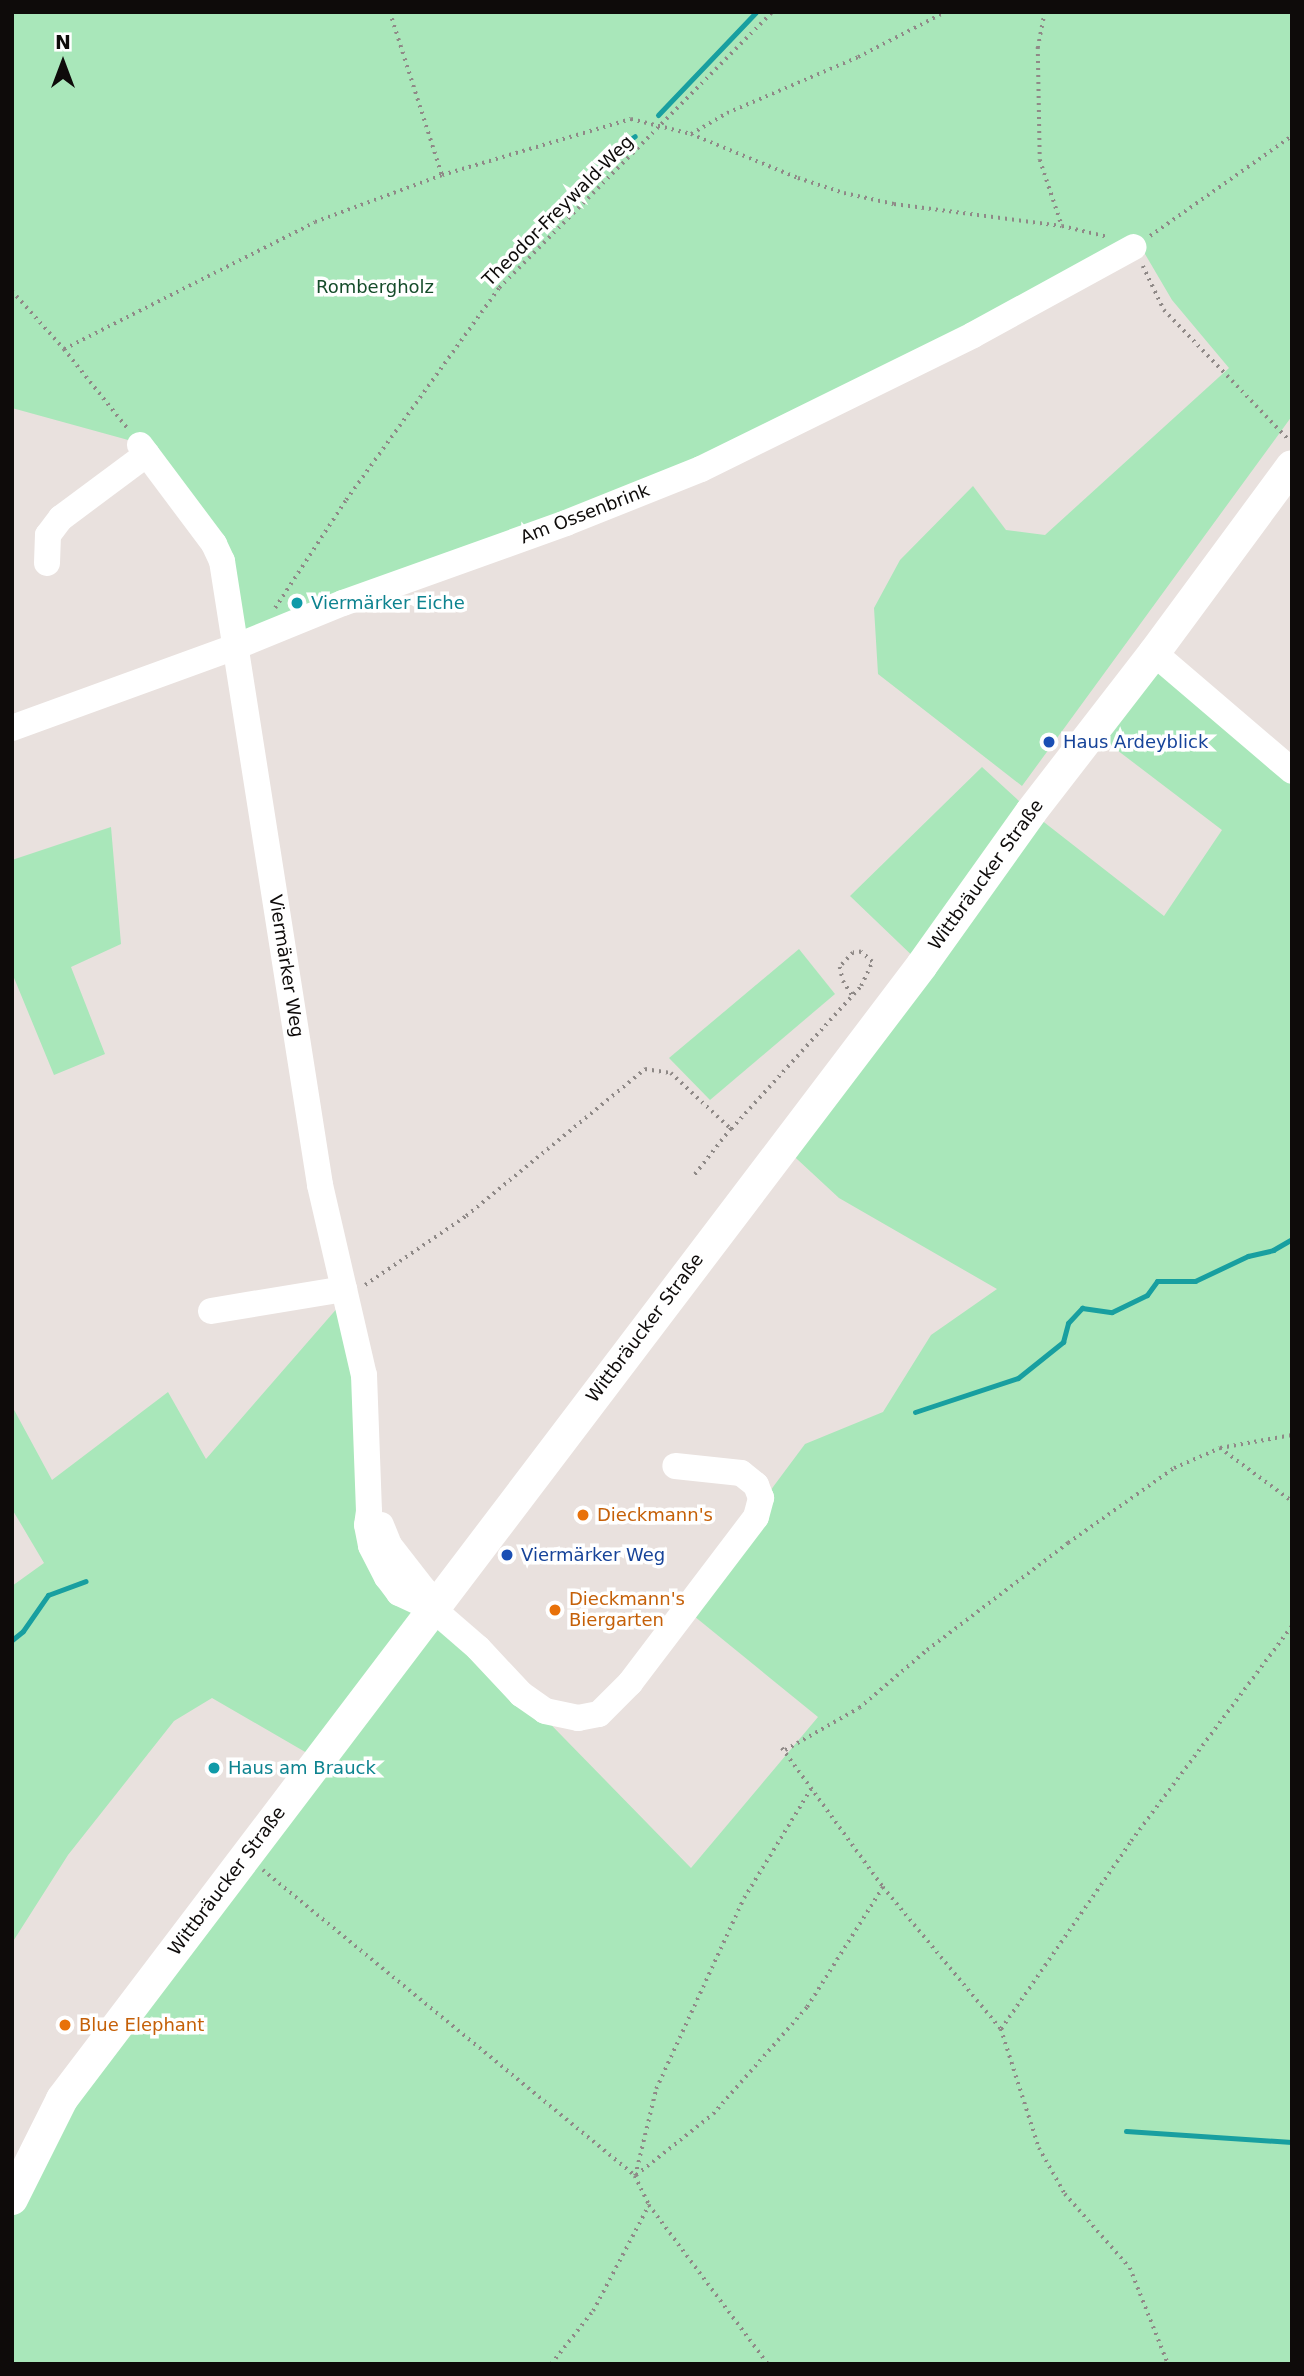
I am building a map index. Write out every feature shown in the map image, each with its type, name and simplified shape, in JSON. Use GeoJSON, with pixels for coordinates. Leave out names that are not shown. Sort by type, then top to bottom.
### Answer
{"type":"FeatureCollection","features":[{"type":"Feature","properties":{"kind":"main road","name":"Wittbräucker Straße"},"geometry":{"type":"LineString","coordinates":[[12,2199],[62,2099],[922,965],[1073,756],[1154,653],[1292,466]]}},
{"type":"Feature","properties":{"kind":"street","name":"Am Ossenbrink"},"geometry":{"type":"LineString","coordinates":[[12,728],[235,647],[701,469],[973,335],[1134,247]]}},
{"type":"Feature","properties":{"kind":"street","name":"Viermärker Weg"},"geometry":{"type":"LineString","coordinates":[[143,449],[218,551],[320,1185],[364,1375],[369,1511],[367,1525],[371,1546],[387,1577],[399,1593],[433,1609],[478,1648],[521,1693],[545,1710],[579,1718],[598,1714],[652,1666],[678,1633],[756,1517],[761,1499],[756,1485],[741,1473],[675,1466]]}},
{"type":"Feature","properties":{"kind":"street"},"geometry":{"type":"LineString","coordinates":[[47,563],[48,535],[61,518],[143,449]]}},
{"type":"Feature","properties":{"kind":"street"},"geometry":{"type":"LineString","coordinates":[[1154,653],[1292,771]]}},
{"type":"Feature","properties":{"kind":"street"},"geometry":{"type":"LineString","coordinates":[[211,1311],[345,1294]]}},
{"type":"Feature","properties":{"kind":"path"},"geometry":{"type":"LineString","coordinates":[[390,12],[442,175]]}},
{"type":"Feature","properties":{"kind":"path","name":"Theodor-Freywald-Weg"},"geometry":{"type":"LineString","coordinates":[[289,584],[421,392],[499,288],[772,12]]}},
{"type":"Feature","properties":{"kind":"path"},"geometry":{"type":"LineString","coordinates":[[691,134],[727,113],[858,57],[945,12]]}},
{"type":"Feature","properties":{"kind":"path"},"geometry":{"type":"LineString","coordinates":[[1045,12],[1038,47],[1040,160],[1062,226]]}},
{"type":"Feature","properties":{"kind":"path"},"geometry":{"type":"LineString","coordinates":[[64,349],[315,222],[442,175],[615,121],[631,119],[691,134],[798,178],[844,193],[894,204],[1062,226],[1119,239],[1134,247],[1164,310],[1292,443]]}},
{"type":"Feature","properties":{"kind":"path"},"geometry":{"type":"LineString","coordinates":[[1134,247],[1292,136]]}},
{"type":"Feature","properties":{"kind":"path"},"geometry":{"type":"LineString","coordinates":[[12,291],[64,349],[143,449]]}},
{"type":"Feature","properties":{"kind":"path"},"geometry":{"type":"LineString","coordinates":[[694,1176],[731,1129],[852,995],[870,972],[872,962],[861,952],[853,953],[840,967],[843,981],[852,995]]}},
{"type":"Feature","properties":{"kind":"path"},"geometry":{"type":"LineString","coordinates":[[345,1294],[466,1216],[645,1069],[671,1073],[731,1129]]}},
{"type":"Feature","properties":{"kind":"path"},"geometry":{"type":"LineString","coordinates":[[1168,2364],[1130,2268],[1065,2194],[1039,2148],[1001,2029],[883,1887],[784,1749],[859,1708],[927,1650],[1164,1475],[1197,1456],[1220,1448],[1292,1435]]}},
{"type":"Feature","properties":{"kind":"path"},"geometry":{"type":"LineString","coordinates":[[1220,1448],[1292,1501]]}},
{"type":"Feature","properties":{"kind":"path"},"geometry":{"type":"LineString","coordinates":[[1001,2029],[1131,1841],[1292,1626]]}},
{"type":"Feature","properties":{"kind":"path"},"geometry":{"type":"LineString","coordinates":[[635,2176],[656,2089],[744,1898],[812,1787]]}},
{"type":"Feature","properties":{"kind":"path"},"geometry":{"type":"LineString","coordinates":[[246,1856],[635,2176],[649,2205],[768,2364]]}},
{"type":"Feature","properties":{"kind":"path"},"geometry":{"type":"LineString","coordinates":[[635,2176],[713,2114],[807,2007],[883,1887]]}},
{"type":"Feature","properties":{"kind":"path"},"geometry":{"type":"LineString","coordinates":[[551,2364],[593,2311],[649,2205]]}},
{"type":"Feature","properties":{"kind":"green space","name":"Rombergholz"},"geometry":{"type":"Polygon","coordinates":[[[12,12],[1292,12],[1292,416],[1022,786],[878,674],[874,608],[900,560],[973,486],[1006,530],[1045,535],[1229,368],[1172,300],[1135,237],[756,434],[567,513],[241,632],[211,543],[150,446],[12,408],[12,12]]]}},
{"type":"Feature","properties":{"kind":"green space"},"geometry":{"type":"Polygon","coordinates":[[[1154,653],[1292,771],[1292,2364],[12,2364],[12,2199],[62,2099],[319,1760],[212,1698],[174,1721],[68,1855],[12,1943],[12,1586],[44,1563],[12,1509],[12,1406],[52,1480],[168,1392],[206,1459],[346,1298],[369,1511],[521,1694],[691,1868],[818,1717],[694,1616],[773,1487],[805,1444],[883,1412],[931,1335],[997,1289],[839,1198],[784,1147],[922,965],[850,896],[982,767],[1031,812],[1164,916],[1222,830],[1092,731],[1154,653]]]}},
{"type":"Feature","properties":{"kind":"green space"},"geometry":{"type":"Polygon","coordinates":[[[111,827],[121,944],[71,967],[105,1054],[54,1075],[12,973],[12,860],[111,827]]]}},
{"type":"Feature","properties":{"kind":"green space"},"geometry":{"type":"Polygon","coordinates":[[[799,949],[835,994],[710,1100],[669,1058],[799,949]]]}},
{"type":"Feature","properties":{"kind":"waterway"},"geometry":{"type":"LineString","coordinates":[[658,115],[756,12]]}},
{"type":"Feature","properties":{"kind":"waterway"},"geometry":{"type":"LineString","coordinates":[[615,150],[635,136]]}},
{"type":"Feature","properties":{"kind":"waterway"},"geometry":{"type":"LineString","coordinates":[[915,1412],[1018,1378],[1063,1342],[1068,1323],[1082,1308],[1112,1312],[1147,1295],[1157,1281],[1195,1281],[1248,1256],[1273,1250],[1292,1239]]}},
{"type":"Feature","properties":{"kind":"waterway"},"geometry":{"type":"LineString","coordinates":[[12,1640],[23,1631],[48,1595],[86,1581]]}},
{"type":"Feature","properties":{"kind":"waterway"},"geometry":{"type":"LineString","coordinates":[[1126,2131],[1292,2142]]}},
{"type":"Feature","properties":{"kind":"place","name":"Viermärker Eiche"},"geometry":{"type":"Point","coordinates":[297,603]}},
{"type":"Feature","properties":{"kind":"place","name":"Haus Ardeyblick"},"geometry":{"type":"Point","coordinates":[1049,742]}},
{"type":"Feature","properties":{"kind":"place","name":"Dieckmann's"},"geometry":{"type":"Point","coordinates":[583,1515]}},
{"type":"Feature","properties":{"kind":"place","name":"Viermärker Weg"},"geometry":{"type":"Point","coordinates":[507,1555]}},
{"type":"Feature","properties":{"kind":"place","name":"Dieckmann's Biergarten"},"geometry":{"type":"Point","coordinates":[555,1610]}},
{"type":"Feature","properties":{"kind":"place","name":"Haus am Brauck"},"geometry":{"type":"Point","coordinates":[214,1768]}},
{"type":"Feature","properties":{"kind":"place","name":"Blue Elephant"},"geometry":{"type":"Point","coordinates":[65,2025]}}]}
